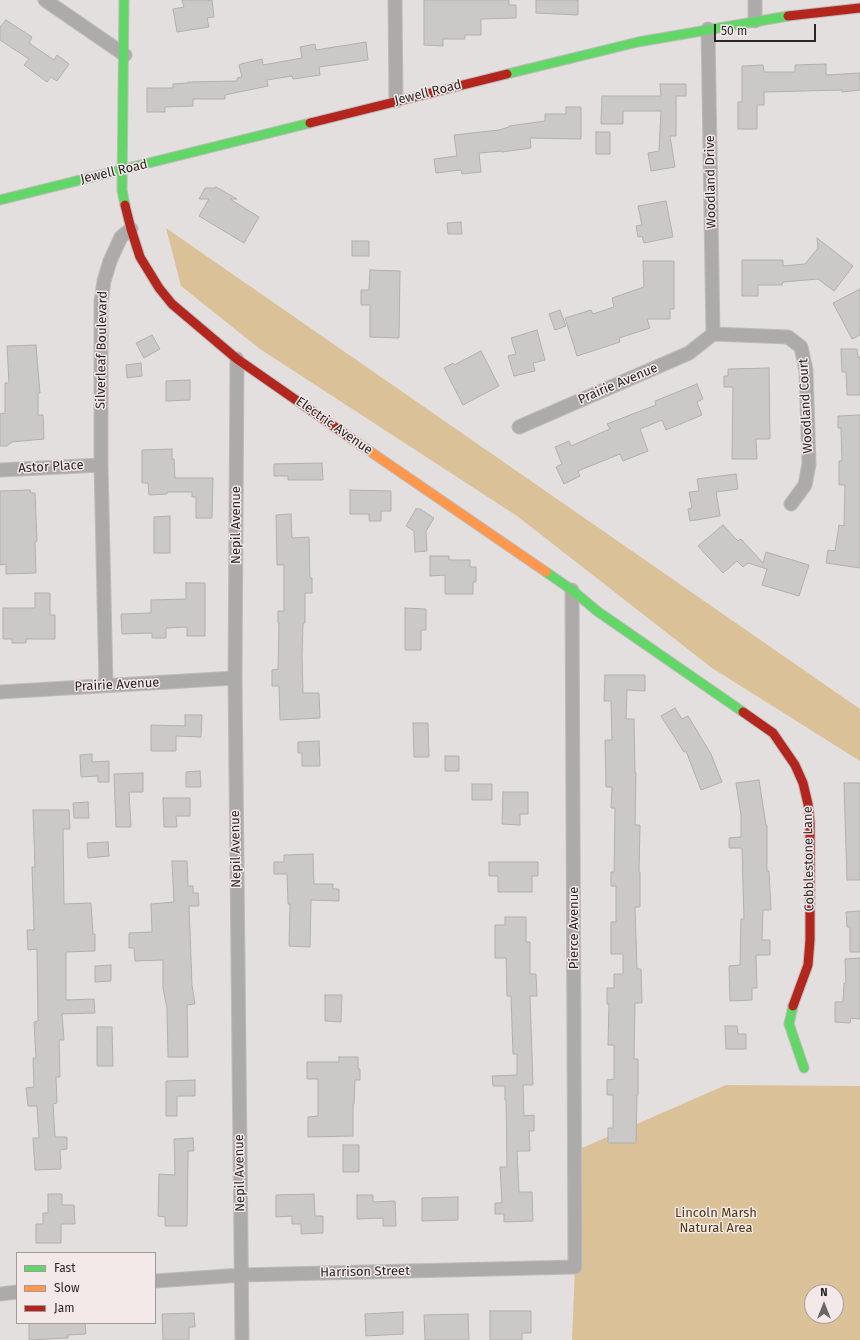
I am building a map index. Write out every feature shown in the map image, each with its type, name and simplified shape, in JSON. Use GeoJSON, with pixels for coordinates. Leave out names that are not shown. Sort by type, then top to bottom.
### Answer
{"type":"FeatureCollection","features":[{"type":"Feature","properties":{"kind":"street"},"geometry":{"type":"LineString","coordinates":[[45,0],[125,55]]}},
{"type":"Feature","properties":{"kind":"street"},"geometry":{"type":"LineString","coordinates":[[124,0],[125,55],[122,190],[131,229]]}},
{"type":"Feature","properties":{"kind":"street"},"geometry":{"type":"LineString","coordinates":[[395,0],[396,101]]}},
{"type":"Feature","properties":{"kind":"street"},"geometry":{"type":"LineString","coordinates":[[755,0],[755,21]]}},
{"type":"Feature","properties":{"kind":"street","name":"Jewell Road"},"geometry":{"type":"LineString","coordinates":[[0,200],[396,101],[632,44],[755,21],[860,8]]}},
{"type":"Feature","properties":{"kind":"street","name":"Woodland Drive"},"geometry":{"type":"LineString","coordinates":[[708,29],[713,334]]}},
{"type":"Feature","properties":{"kind":"street","name":"Electric Avenue"},"geometry":{"type":"LineString","coordinates":[[131,229],[140,256],[159,288],[172,304],[237,358],[572,590]]}},
{"type":"Feature","properties":{"kind":"street","name":"Silverleaf Boulevard"},"geometry":{"type":"LineString","coordinates":[[106,685],[101,465],[101,302],[104,281],[110,261],[121,236],[131,229]]}},
{"type":"Feature","properties":{"kind":"street","name":"Prairie Avenue"},"geometry":{"type":"LineString","coordinates":[[519,427],[689,353],[713,334]]}},
{"type":"Feature","properties":{"kind":"street","name":"Woodland Court"},"geometry":{"type":"LineString","coordinates":[[713,334],[788,337],[801,347],[806,370],[809,464],[805,485],[791,504]]}},
{"type":"Feature","properties":{"kind":"street","name":"Nepil Avenue"},"geometry":{"type":"LineString","coordinates":[[237,358],[234,678],[242,1340]]}},
{"type":"Feature","properties":{"kind":"street","name":"Astor Place"},"geometry":{"type":"LineString","coordinates":[[0,470],[101,465]]}},
{"type":"Feature","properties":{"kind":"street","name":"Cobblestone Lane"},"geometry":{"type":"LineString","coordinates":[[572,590],[597,611],[773,732],[795,765],[803,783],[808,804],[810,822],[810,953],[805,976],[791,1012],[789,1024],[804,1068]]}},
{"type":"Feature","properties":{"kind":"street","name":"Pierce Avenue"},"geometry":{"type":"LineString","coordinates":[[572,590],[575,1267]]}},
{"type":"Feature","properties":{"kind":"street","name":"Prairie Avenue"},"geometry":{"type":"LineString","coordinates":[[0,692],[234,678]]}},
{"type":"Feature","properties":{"kind":"street","name":"Harrison Street"},"geometry":{"type":"LineString","coordinates":[[156,1281],[242,1275],[575,1267]]}},
{"type":"Feature","properties":{"kind":"street"},"geometry":{"type":"LineString","coordinates":[[0,1294],[16,1292]]}},
{"type":"Feature","properties":{"kind":"green space"},"geometry":{"type":"Polygon","coordinates":[[[166,228],[860,709],[860,761],[712,668],[517,516],[260,349],[181,286],[166,228]]]}},
{"type":"Feature","properties":{"kind":"green space","name":"Lincoln Marsh Natural Area"},"geometry":{"type":"Polygon","coordinates":[[[726,1085],[860,1086],[860,1340],[572,1340],[575,1267],[575,1151],[726,1085]]]}},
{"type":"Feature","properties":{"kind":"building"},"geometry":{"type":"Polygon","coordinates":[[[182,0],[212,0],[214,17],[207,18],[209,27],[177,32],[173,9],[184,7],[182,0]]]}},
{"type":"Feature","properties":{"kind":"building"},"geometry":{"type":"Polygon","coordinates":[[[424,0],[509,0],[509,5],[516,5],[516,18],[481,19],[481,35],[465,35],[465,39],[443,39],[443,46],[424,45],[424,0]]]}},
{"type":"Feature","properties":{"kind":"building"},"geometry":{"type":"Polygon","coordinates":[[[536,0],[578,0],[578,15],[536,13],[536,0]]]}},
{"type":"Feature","properties":{"kind":"building"},"geometry":{"type":"Polygon","coordinates":[[[6,20],[32,37],[29,43],[54,60],[57,55],[69,64],[57,81],[51,77],[47,82],[24,65],[29,59],[0,40],[0,27],[6,20]]]}},
{"type":"Feature","properties":{"kind":"building"},"geometry":{"type":"Polygon","coordinates":[[[366,42],[368,60],[319,67],[320,75],[293,79],[292,76],[267,80],[268,86],[225,95],[225,99],[193,99],[193,106],[165,107],[165,112],[147,112],[147,88],[173,88],[173,84],[188,82],[237,81],[237,78],[242,77],[239,65],[241,64],[262,59],[263,65],[302,58],[300,47],[315,44],[316,50],[366,42]]]}},
{"type":"Feature","properties":{"kind":"building"},"geometry":{"type":"Polygon","coordinates":[[[826,64],[826,75],[860,73],[860,90],[842,92],[842,90],[764,92],[764,105],[757,105],[757,129],[738,129],[738,102],[742,102],[742,66],[763,65],[764,72],[795,72],[795,65],[826,64]]]}},
{"type":"Feature","properties":{"kind":"building"},"geometry":{"type":"Polygon","coordinates":[[[660,84],[686,84],[686,96],[676,96],[676,136],[670,136],[675,167],[651,171],[648,153],[659,151],[661,111],[623,111],[623,124],[601,124],[602,96],[661,96],[660,84]]]}},
{"type":"Feature","properties":{"kind":"building"},"geometry":{"type":"Polygon","coordinates":[[[566,107],[581,107],[581,139],[530,138],[531,148],[502,152],[479,153],[481,172],[462,174],[461,170],[436,173],[434,159],[457,156],[454,135],[499,130],[509,126],[545,121],[545,114],[566,114],[566,107]]]}},
{"type":"Feature","properties":{"kind":"building"},"geometry":{"type":"Polygon","coordinates":[[[596,132],[610,132],[610,154],[596,154],[596,132]]]}},
{"type":"Feature","properties":{"kind":"building"},"geometry":{"type":"Polygon","coordinates":[[[216,187],[237,199],[230,199],[259,217],[244,243],[199,216],[209,199],[199,199],[205,188],[216,187]]]}},
{"type":"Feature","properties":{"kind":"building"},"geometry":{"type":"Polygon","coordinates":[[[666,201],[673,237],[644,243],[642,236],[638,237],[636,226],[642,225],[638,206],[666,201]]]}},
{"type":"Feature","properties":{"kind":"building"},"geometry":{"type":"Polygon","coordinates":[[[461,222],[462,234],[448,234],[447,223],[461,222]]]}},
{"type":"Feature","properties":{"kind":"building"},"geometry":{"type":"Polygon","coordinates":[[[817,238],[853,266],[834,291],[818,279],[783,282],[782,285],[758,285],[758,296],[742,296],[742,260],[783,260],[783,266],[805,264],[818,248],[817,238]]]}},
{"type":"Feature","properties":{"kind":"building"},"geometry":{"type":"Polygon","coordinates":[[[352,241],[369,241],[369,256],[352,256],[352,241]]]}},
{"type":"Feature","properties":{"kind":"building"},"geometry":{"type":"Polygon","coordinates":[[[643,261],[674,261],[674,309],[670,309],[670,319],[647,319],[650,328],[619,338],[620,342],[577,356],[565,318],[591,310],[593,314],[614,307],[612,298],[644,287],[643,261]]]}},
{"type":"Feature","properties":{"kind":"building"},"geometry":{"type":"Polygon","coordinates":[[[370,270],[400,271],[399,338],[370,337],[370,305],[361,305],[361,290],[369,290],[370,270]]]}},
{"type":"Feature","properties":{"kind":"building"},"geometry":{"type":"Polygon","coordinates":[[[860,289],[860,335],[852,339],[833,303],[860,289]]]}},
{"type":"Feature","properties":{"kind":"building"},"geometry":{"type":"Polygon","coordinates":[[[560,310],[566,326],[555,330],[549,314],[560,310]]]}},
{"type":"Feature","properties":{"kind":"building"},"geometry":{"type":"Polygon","coordinates":[[[537,330],[545,360],[533,363],[535,371],[514,376],[508,356],[516,354],[511,338],[537,330]]]}},
{"type":"Feature","properties":{"kind":"building"},"geometry":{"type":"Polygon","coordinates":[[[152,335],[160,349],[144,358],[136,343],[152,335]]]}},
{"type":"Feature","properties":{"kind":"building"},"geometry":{"type":"Polygon","coordinates":[[[36,345],[40,393],[38,393],[38,415],[43,415],[44,439],[12,442],[7,446],[0,446],[0,414],[5,413],[5,383],[9,383],[7,346],[36,345]]]}},
{"type":"Feature","properties":{"kind":"building"},"geometry":{"type":"Polygon","coordinates":[[[841,349],[857,349],[858,357],[860,357],[860,395],[847,395],[846,372],[842,372],[841,349]]]}},
{"type":"Feature","properties":{"kind":"building"},"geometry":{"type":"Polygon","coordinates":[[[481,351],[499,386],[463,405],[444,368],[453,363],[454,365],[481,351]]]}},
{"type":"Feature","properties":{"kind":"building"},"geometry":{"type":"Polygon","coordinates":[[[141,363],[142,376],[127,378],[126,365],[141,363]]]}},
{"type":"Feature","properties":{"kind":"building"},"geometry":{"type":"Polygon","coordinates":[[[769,368],[770,439],[756,439],[757,459],[732,459],[733,387],[724,387],[724,376],[728,376],[728,369],[769,368]]]}},
{"type":"Feature","properties":{"kind":"building"},"geometry":{"type":"Polygon","coordinates":[[[190,380],[190,400],[166,401],[166,381],[190,380]]]}},
{"type":"Feature","properties":{"kind":"building"},"geometry":{"type":"Polygon","coordinates":[[[697,384],[703,399],[697,402],[702,415],[666,430],[662,420],[640,429],[648,451],[623,461],[620,454],[578,471],[580,476],[564,484],[556,467],[562,464],[555,447],[569,441],[571,446],[610,429],[607,424],[656,405],[655,401],[697,384]]]}},
{"type":"Feature","properties":{"kind":"building"},"geometry":{"type":"Polygon","coordinates":[[[860,415],[860,568],[826,563],[828,550],[835,551],[839,525],[844,526],[845,485],[839,485],[839,461],[842,461],[841,428],[838,428],[838,416],[860,415]]]}},
{"type":"Feature","properties":{"kind":"building"},"geometry":{"type":"Polygon","coordinates":[[[172,449],[175,478],[213,478],[212,518],[196,518],[196,497],[192,497],[192,492],[167,492],[167,494],[149,495],[148,483],[142,483],[142,450],[172,449]]]}},
{"type":"Feature","properties":{"kind":"building"},"geometry":{"type":"Polygon","coordinates":[[[322,463],[323,480],[288,480],[288,476],[274,476],[274,464],[322,463]]]}},
{"type":"Feature","properties":{"kind":"building"},"geometry":{"type":"Polygon","coordinates":[[[736,474],[738,489],[716,492],[720,516],[690,521],[688,509],[692,508],[689,492],[699,491],[697,479],[736,474]]]}},
{"type":"Feature","properties":{"kind":"building"},"geometry":{"type":"Polygon","coordinates":[[[30,490],[31,493],[35,493],[37,541],[35,542],[36,573],[6,574],[6,564],[0,565],[0,491],[30,490]]]}},
{"type":"Feature","properties":{"kind":"building"},"geometry":{"type":"Polygon","coordinates":[[[350,490],[391,491],[391,511],[381,511],[381,521],[369,521],[369,514],[350,514],[350,490]]]}},
{"type":"Feature","properties":{"kind":"building"},"geometry":{"type":"Polygon","coordinates":[[[416,509],[420,509],[434,518],[426,531],[427,551],[415,552],[414,531],[406,526],[416,509]]]}},
{"type":"Feature","properties":{"kind":"building"},"geometry":{"type":"Polygon","coordinates":[[[291,514],[292,538],[309,537],[312,593],[305,593],[305,623],[303,623],[302,655],[303,693],[319,693],[320,718],[280,720],[279,686],[272,686],[272,670],[278,669],[278,611],[284,611],[284,565],[277,565],[276,515],[291,514]]]}},
{"type":"Feature","properties":{"kind":"building"},"geometry":{"type":"Polygon","coordinates":[[[170,516],[170,553],[154,553],[154,517],[170,516]]]}},
{"type":"Feature","properties":{"kind":"building"},"geometry":{"type":"Polygon","coordinates":[[[723,525],[738,541],[741,539],[763,563],[766,552],[809,565],[799,596],[762,585],[767,569],[748,563],[743,567],[737,561],[723,573],[698,546],[723,525]]]}},
{"type":"Feature","properties":{"kind":"building"},"geometry":{"type":"Polygon","coordinates":[[[430,556],[449,556],[449,560],[470,560],[470,567],[476,567],[476,582],[473,582],[473,594],[445,594],[445,575],[430,576],[430,556]]]}},
{"type":"Feature","properties":{"kind":"building"},"geometry":{"type":"Polygon","coordinates":[[[186,583],[205,583],[205,636],[187,636],[187,627],[166,628],[166,638],[152,638],[152,633],[122,634],[121,614],[151,613],[151,600],[186,599],[186,583]]]}},
{"type":"Feature","properties":{"kind":"building"},"geometry":{"type":"Polygon","coordinates":[[[35,593],[50,593],[50,615],[55,615],[55,639],[26,639],[26,643],[12,643],[12,639],[3,639],[3,608],[35,608],[35,593]]]}},
{"type":"Feature","properties":{"kind":"building"},"geometry":{"type":"Polygon","coordinates":[[[405,608],[426,609],[426,630],[421,630],[421,650],[405,650],[405,608]]]}},
{"type":"Feature","properties":{"kind":"building"},"geometry":{"type":"Polygon","coordinates":[[[605,675],[645,675],[645,691],[627,690],[626,719],[634,719],[636,773],[635,825],[640,825],[640,907],[635,907],[637,969],[641,969],[642,1003],[635,1003],[634,1059],[638,1059],[636,1143],[608,1143],[608,1128],[613,1128],[613,1095],[607,1095],[607,1080],[614,1079],[614,1045],[608,1045],[609,1004],[607,1004],[607,988],[614,988],[614,974],[623,974],[623,954],[611,954],[611,922],[616,922],[616,886],[611,886],[611,872],[614,872],[615,808],[611,808],[612,787],[606,787],[605,740],[612,740],[611,701],[604,701],[605,675]]]}},
{"type":"Feature","properties":{"kind":"building"},"geometry":{"type":"Polygon","coordinates":[[[675,708],[682,719],[688,716],[711,754],[722,782],[701,790],[686,751],[684,752],[661,716],[675,708]]]}},
{"type":"Feature","properties":{"kind":"building"},"geometry":{"type":"Polygon","coordinates":[[[185,715],[202,715],[201,737],[176,736],[176,751],[151,751],[151,725],[185,726],[185,715]]]}},
{"type":"Feature","properties":{"kind":"building"},"geometry":{"type":"Polygon","coordinates":[[[413,723],[428,723],[429,757],[414,757],[413,723]]]}},
{"type":"Feature","properties":{"kind":"building"},"geometry":{"type":"Polygon","coordinates":[[[319,741],[320,766],[302,766],[302,753],[298,753],[298,742],[319,741]]]}},
{"type":"Feature","properties":{"kind":"building"},"geometry":{"type":"Polygon","coordinates":[[[92,754],[92,762],[109,761],[109,782],[98,782],[98,776],[81,777],[80,755],[92,754]]]}},
{"type":"Feature","properties":{"kind":"building"},"geometry":{"type":"Polygon","coordinates":[[[445,756],[459,756],[459,771],[445,771],[445,756]]]}},
{"type":"Feature","properties":{"kind":"building"},"geometry":{"type":"Polygon","coordinates":[[[200,771],[201,787],[186,787],[186,772],[200,771]]]}},
{"type":"Feature","properties":{"kind":"building"},"geometry":{"type":"Polygon","coordinates":[[[143,773],[143,792],[129,792],[131,827],[116,827],[114,774],[143,773]]]}},
{"type":"Feature","properties":{"kind":"building"},"geometry":{"type":"Polygon","coordinates":[[[759,780],[767,825],[767,871],[769,871],[771,910],[763,910],[762,940],[770,940],[770,955],[756,955],[757,988],[752,988],[752,1000],[730,1001],[729,966],[740,965],[741,919],[744,919],[742,848],[729,848],[729,838],[741,837],[741,815],[736,783],[759,780]]]}},
{"type":"Feature","properties":{"kind":"building"},"geometry":{"type":"Polygon","coordinates":[[[844,783],[860,783],[860,880],[847,880],[844,783]]]}},
{"type":"Feature","properties":{"kind":"building"},"geometry":{"type":"Polygon","coordinates":[[[472,784],[492,784],[492,800],[472,800],[472,784]]]}},
{"type":"Feature","properties":{"kind":"building"},"geometry":{"type":"Polygon","coordinates":[[[503,792],[528,792],[528,814],[520,814],[520,825],[502,824],[503,792]]]}},
{"type":"Feature","properties":{"kind":"building"},"geometry":{"type":"Polygon","coordinates":[[[163,798],[190,798],[190,816],[176,816],[177,827],[164,827],[163,798]]]}},
{"type":"Feature","properties":{"kind":"building"},"geometry":{"type":"Polygon","coordinates":[[[88,802],[89,818],[74,818],[73,803],[88,802]]]}},
{"type":"Feature","properties":{"kind":"building"},"geometry":{"type":"Polygon","coordinates":[[[33,810],[69,810],[70,829],[63,829],[64,904],[91,903],[93,934],[95,934],[95,951],[66,952],[66,1000],[94,999],[95,1013],[62,1014],[64,1040],[59,1040],[60,1077],[56,1077],[57,1103],[53,1104],[55,1137],[67,1137],[67,1149],[60,1150],[61,1169],[35,1170],[33,1138],[39,1138],[37,1106],[28,1106],[26,1088],[34,1087],[33,1058],[36,1058],[34,1022],[38,1021],[37,949],[28,950],[27,930],[34,930],[32,867],[35,867],[33,810]]]}},
{"type":"Feature","properties":{"kind":"building"},"geometry":{"type":"Polygon","coordinates":[[[108,842],[109,856],[88,858],[87,843],[108,842]]]}},
{"type":"Feature","properties":{"kind":"building"},"geometry":{"type":"Polygon","coordinates":[[[313,854],[314,884],[333,884],[333,889],[339,889],[339,901],[311,900],[310,947],[289,946],[290,904],[288,904],[287,874],[274,874],[274,862],[284,862],[284,855],[313,854]]]}},
{"type":"Feature","properties":{"kind":"building"},"geometry":{"type":"Polygon","coordinates":[[[172,861],[187,861],[188,886],[193,886],[193,893],[198,893],[199,906],[189,906],[192,985],[195,1004],[187,1005],[188,1057],[168,1057],[167,1008],[163,988],[163,960],[135,961],[134,948],[129,948],[129,933],[152,932],[151,904],[174,902],[172,861]]]}},
{"type":"Feature","properties":{"kind":"building"},"geometry":{"type":"Polygon","coordinates":[[[489,862],[538,862],[538,876],[532,876],[532,892],[498,892],[498,876],[489,876],[489,862]]]}},
{"type":"Feature","properties":{"kind":"building"},"geometry":{"type":"Polygon","coordinates":[[[860,911],[860,952],[850,952],[850,927],[847,927],[846,912],[860,911]]]}},
{"type":"Feature","properties":{"kind":"building"},"geometry":{"type":"Polygon","coordinates":[[[505,917],[526,917],[526,942],[530,942],[530,974],[536,974],[537,996],[530,996],[533,1085],[523,1085],[524,1116],[534,1115],[534,1131],[529,1131],[530,1151],[517,1151],[519,1192],[532,1192],[533,1221],[504,1222],[504,1214],[495,1214],[495,1203],[502,1203],[500,1167],[507,1167],[506,1100],[505,1086],[493,1086],[492,1076],[517,1075],[517,1054],[513,1054],[511,996],[507,996],[506,958],[495,958],[495,925],[505,925],[505,917]]]}},
{"type":"Feature","properties":{"kind":"building"},"geometry":{"type":"Polygon","coordinates":[[[860,958],[860,1019],[851,1018],[850,1023],[835,1022],[835,1002],[843,1002],[844,983],[846,983],[845,959],[860,958]]]}},
{"type":"Feature","properties":{"kind":"building"},"geometry":{"type":"Polygon","coordinates":[[[111,965],[111,981],[95,982],[95,966],[111,965]]]}},
{"type":"Feature","properties":{"kind":"building"},"geometry":{"type":"Polygon","coordinates":[[[325,995],[342,995],[341,1022],[325,1021],[325,995]]]}},
{"type":"Feature","properties":{"kind":"building"},"geometry":{"type":"Polygon","coordinates":[[[725,1026],[737,1026],[738,1034],[746,1034],[746,1049],[726,1049],[725,1026]]]}},
{"type":"Feature","properties":{"kind":"building"},"geometry":{"type":"Polygon","coordinates":[[[97,1027],[112,1027],[113,1066],[97,1066],[97,1027]]]}},
{"type":"Feature","properties":{"kind":"building"},"geometry":{"type":"Polygon","coordinates":[[[339,1057],[358,1057],[360,1080],[355,1080],[353,1136],[308,1137],[308,1117],[318,1116],[318,1079],[307,1079],[307,1062],[339,1062],[339,1057]]]}},
{"type":"Feature","properties":{"kind":"building"},"geometry":{"type":"Polygon","coordinates":[[[195,1080],[195,1096],[177,1096],[177,1116],[166,1116],[166,1081],[195,1080]]]}},
{"type":"Feature","properties":{"kind":"building"},"geometry":{"type":"Polygon","coordinates":[[[193,1138],[194,1151],[188,1151],[187,1226],[165,1226],[165,1217],[158,1216],[159,1174],[175,1175],[174,1139],[193,1138]]]}},
{"type":"Feature","properties":{"kind":"building"},"geometry":{"type":"Polygon","coordinates":[[[343,1145],[359,1145],[359,1172],[343,1172],[343,1145]]]}},
{"type":"Feature","properties":{"kind":"building"},"geometry":{"type":"Polygon","coordinates":[[[48,1194],[62,1194],[62,1205],[74,1205],[75,1224],[61,1224],[61,1243],[36,1243],[36,1224],[43,1224],[43,1213],[48,1213],[48,1194]]]}},
{"type":"Feature","properties":{"kind":"building"},"geometry":{"type":"Polygon","coordinates":[[[314,1194],[315,1216],[323,1216],[323,1233],[301,1234],[301,1224],[292,1224],[292,1216],[276,1217],[276,1195],[314,1194]]]}},
{"type":"Feature","properties":{"kind":"building"},"geometry":{"type":"Polygon","coordinates":[[[357,1195],[373,1195],[373,1202],[395,1201],[396,1226],[383,1226],[383,1218],[357,1219],[357,1195]]]}},
{"type":"Feature","properties":{"kind":"building"},"geometry":{"type":"Polygon","coordinates":[[[458,1197],[458,1220],[422,1221],[422,1198],[458,1197]]]}},
{"type":"Feature","properties":{"kind":"building"},"geometry":{"type":"Polygon","coordinates":[[[490,1311],[531,1311],[531,1333],[522,1333],[522,1340],[490,1340],[490,1311]]]}},
{"type":"Feature","properties":{"kind":"building"},"geometry":{"type":"Polygon","coordinates":[[[403,1312],[403,1334],[366,1336],[365,1314],[403,1312]]]}},
{"type":"Feature","properties":{"kind":"building"},"geometry":{"type":"Polygon","coordinates":[[[194,1313],[195,1327],[189,1327],[189,1340],[163,1340],[162,1314],[194,1313]]]}},
{"type":"Feature","properties":{"kind":"building"},"geometry":{"type":"Polygon","coordinates":[[[468,1314],[469,1340],[425,1340],[424,1315],[468,1314]]]}},
{"type":"Feature","properties":{"kind":"building"},"geometry":{"type":"Polygon","coordinates":[[[29,1324],[85,1324],[86,1334],[68,1335],[68,1338],[29,1340],[29,1324]]]}},
{"type":"Feature","properties":{"kind":"traffic: fast"},"geometry":{"type":"LineString","coordinates":[[124,0],[122,190],[125,205]]}},
{"type":"Feature","properties":{"kind":"traffic: fast"},"geometry":{"type":"LineString","coordinates":[[507,74],[638,42],[788,16]]}},
{"type":"Feature","properties":{"kind":"traffic: fast"},"geometry":{"type":"LineString","coordinates":[[0,200],[310,123]]}},
{"type":"Feature","properties":{"kind":"traffic: fast"},"geometry":{"type":"LineString","coordinates":[[546,572],[572,590],[597,611],[743,712]]}},
{"type":"Feature","properties":{"kind":"traffic: fast"},"geometry":{"type":"LineString","coordinates":[[793,1006],[789,1024],[804,1068]]}},
{"type":"Feature","properties":{"kind":"traffic: slow"},"geometry":{"type":"LineString","coordinates":[[352,439],[546,572]]}},
{"type":"Feature","properties":{"kind":"traffic: jam"},"geometry":{"type":"LineString","coordinates":[[788,16],[860,8]]}},
{"type":"Feature","properties":{"kind":"traffic: jam"},"geometry":{"type":"LineString","coordinates":[[310,123],[507,74]]}},
{"type":"Feature","properties":{"kind":"traffic: jam"},"geometry":{"type":"LineString","coordinates":[[125,205],[140,257],[159,288],[172,304],[237,359],[352,439]]}},
{"type":"Feature","properties":{"kind":"traffic: jam"},"geometry":{"type":"LineString","coordinates":[[743,712],[773,733],[795,765],[803,783],[808,804],[810,822],[810,940],[808,965],[793,1006]]}}]}
